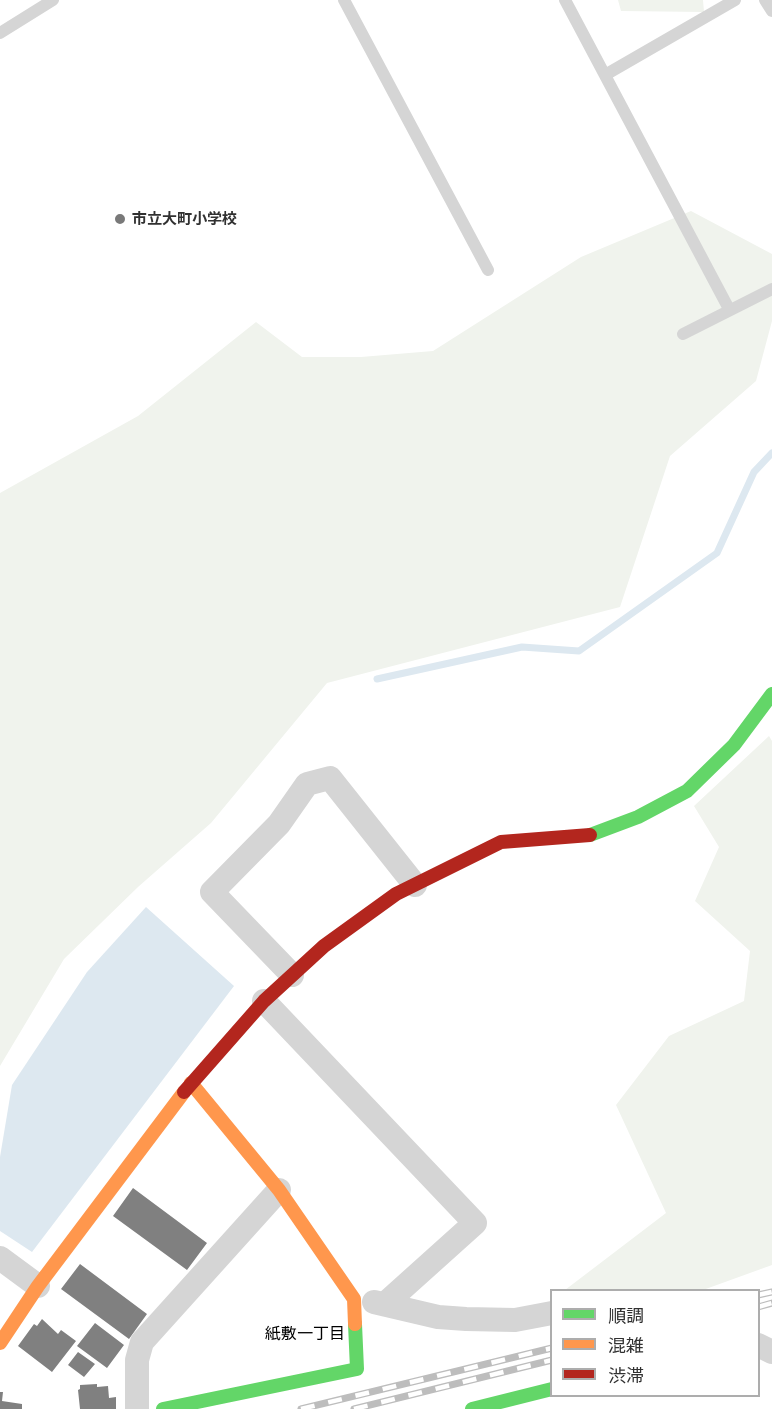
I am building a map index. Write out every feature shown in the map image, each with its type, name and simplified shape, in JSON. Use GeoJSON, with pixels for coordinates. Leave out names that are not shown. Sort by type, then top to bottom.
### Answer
{"type":"FeatureCollection","features":[{"type":"Feature","properties":{"kind":"street"},"geometry":{"type":"LineString","coordinates":[[0,1344],[39,1286],[191,1083],[264,1001],[324,946],[396,894],[501,842],[590,835],[638,817],[687,790],[734,745],[772,694]]}},
{"type":"Feature","properties":{"kind":"street"},"geometry":{"type":"LineString","coordinates":[[292,975],[212,892],[279,824],[307,784],[330,778],[415,885]]}},
{"type":"Feature","properties":{"kind":"street"},"geometry":{"type":"LineString","coordinates":[[264,1001],[475,1223],[386,1304]]}},
{"type":"Feature","properties":{"kind":"street"},"geometry":{"type":"LineString","coordinates":[[163,1409],[357,1369],[354,1299],[279,1190],[191,1083]]}},
{"type":"Feature","properties":{"kind":"street"},"geometry":{"type":"LineString","coordinates":[[137,1409],[137,1360],[142,1342],[279,1190]]}},
{"type":"Feature","properties":{"kind":"street"},"geometry":{"type":"LineString","coordinates":[[0,1258],[39,1286]]}},
{"type":"Feature","properties":{"kind":"street"},"geometry":{"type":"LineString","coordinates":[[354,1299],[386,1304],[438,1317],[515,1320],[550,1313]]}},
{"type":"Feature","properties":{"kind":"street"},"geometry":{"type":"LineString","coordinates":[[472,1409],[550,1390]]}},
{"type":"Feature","properties":{"kind":"lane"},"geometry":{"type":"LineString","coordinates":[[0,33],[53,0]]}},
{"type":"Feature","properties":{"kind":"lane"},"geometry":{"type":"LineString","coordinates":[[344,0],[488,270]]}},
{"type":"Feature","properties":{"kind":"lane"},"geometry":{"type":"LineString","coordinates":[[565,0],[729,309]]}},
{"type":"Feature","properties":{"kind":"lane"},"geometry":{"type":"LineString","coordinates":[[605,75],[735,0]]}},
{"type":"Feature","properties":{"kind":"lane"},"geometry":{"type":"LineString","coordinates":[[765,0],[772,11]]}},
{"type":"Feature","properties":{"kind":"lane"},"geometry":{"type":"LineString","coordinates":[[683,334],[772,289]]}},
{"type":"Feature","properties":{"kind":"shaded area"},"geometry":{"type":"Polygon","coordinates":[[[618,0],[703,0],[704,12],[621,11],[618,0]]]}},
{"type":"Feature","properties":{"kind":"shaded area"},"geometry":{"type":"Polygon","coordinates":[[[691,211],[772,254],[772,321],[756,381],[670,456],[620,607],[327,683],[211,823],[138,887],[64,959],[0,1066],[0,493],[138,416],[256,322],[302,357],[361,357],[433,351],[581,257],[691,211]]]}},
{"type":"Feature","properties":{"kind":"shaded area"},"geometry":{"type":"Polygon","coordinates":[[[769,736],[772,741],[772,1265],[706,1289],[566,1289],[666,1213],[616,1105],[669,1036],[744,1001],[750,951],[695,901],[719,847],[694,806],[769,736]]]}},
{"type":"Feature","properties":{"kind":"shaded area"},"geometry":{"type":"Polygon","coordinates":[[[146,907],[234,986],[32,1252],[0,1231],[0,1157],[12,1085],[87,972],[146,907]]]}},
{"type":"Feature","properties":{"kind":"building"},"geometry":{"type":"Polygon","coordinates":[[[133,1188],[207,1243],[187,1270],[113,1216],[133,1188]]]}},
{"type":"Feature","properties":{"kind":"building"},"geometry":{"type":"Polygon","coordinates":[[[80,1264],[147,1314],[129,1339],[61,1289],[80,1264]]]}},
{"type":"Feature","properties":{"kind":"building"},"geometry":{"type":"Polygon","coordinates":[[[42,1319],[58,1334],[61,1330],[76,1341],[52,1372],[18,1346],[34,1324],[37,1326],[42,1319]]]}},
{"type":"Feature","properties":{"kind":"building"},"geometry":{"type":"Polygon","coordinates":[[[95,1323],[124,1345],[107,1368],[77,1346],[95,1323]]]}},
{"type":"Feature","properties":{"kind":"building"},"geometry":{"type":"Polygon","coordinates":[[[78,1352],[95,1364],[84,1377],[68,1365],[78,1352]]]}},
{"type":"Feature","properties":{"kind":"building"},"geometry":{"type":"Polygon","coordinates":[[[97,1384],[97,1387],[108,1386],[109,1398],[116,1397],[116,1409],[80,1409],[78,1390],[80,1385],[97,1384]]]}},
{"type":"Feature","properties":{"kind":"building"},"geometry":{"type":"Polygon","coordinates":[[[0,1392],[3,1392],[2,1401],[22,1404],[22,1409],[0,1409],[0,1392]]]}},
{"type":"Feature","properties":{"kind":"waterway"},"geometry":{"type":"LineString","coordinates":[[377,679],[522,647],[579,651],[717,553],[754,472],[772,453]]}},
{"type":"Feature","properties":{"kind":"railway"},"geometry":{"type":"LineString","coordinates":[[760,1295],[772,1292]]}},
{"type":"Feature","properties":{"kind":"railway"},"geometry":{"type":"LineString","coordinates":[[760,1306],[772,1303]]}},
{"type":"Feature","properties":{"kind":"railway"},"geometry":{"type":"LineString","coordinates":[[301,1409],[550,1348]]}},
{"type":"Feature","properties":{"kind":"railway"},"geometry":{"type":"LineString","coordinates":[[354,1409],[550,1360]]}},
{"type":"Feature","properties":{"kind":"traffic: fast"},"geometry":{"type":"LineString","coordinates":[[590,835],[638,817],[687,791],[734,745],[772,694]]}},
{"type":"Feature","properties":{"kind":"traffic: fast"},"geometry":{"type":"LineString","coordinates":[[163,1409],[357,1369],[355,1324]]}},
{"type":"Feature","properties":{"kind":"traffic: fast"},"geometry":{"type":"LineString","coordinates":[[472,1409],[550,1390]]}},
{"type":"Feature","properties":{"kind":"traffic: slow"},"geometry":{"type":"LineString","coordinates":[[191,1083],[279,1190],[354,1299],[355,1324]]}},
{"type":"Feature","properties":{"kind":"traffic: slow"},"geometry":{"type":"LineString","coordinates":[[0,1343],[38,1286],[184,1092]]}},
{"type":"Feature","properties":{"kind":"traffic: jam"},"geometry":{"type":"LineString","coordinates":[[184,1092],[264,1001],[324,946],[396,894],[501,842],[590,835]]}},
{"type":"Feature","properties":{"kind":"place","name":"市立大町小学校"},"geometry":{"type":"Point","coordinates":[120,219]}},
{"type":"Feature","properties":{"kind":"district","name":"紙敷一丁目"},"geometry":{"type":"Point","coordinates":[305,1334]}}]}
